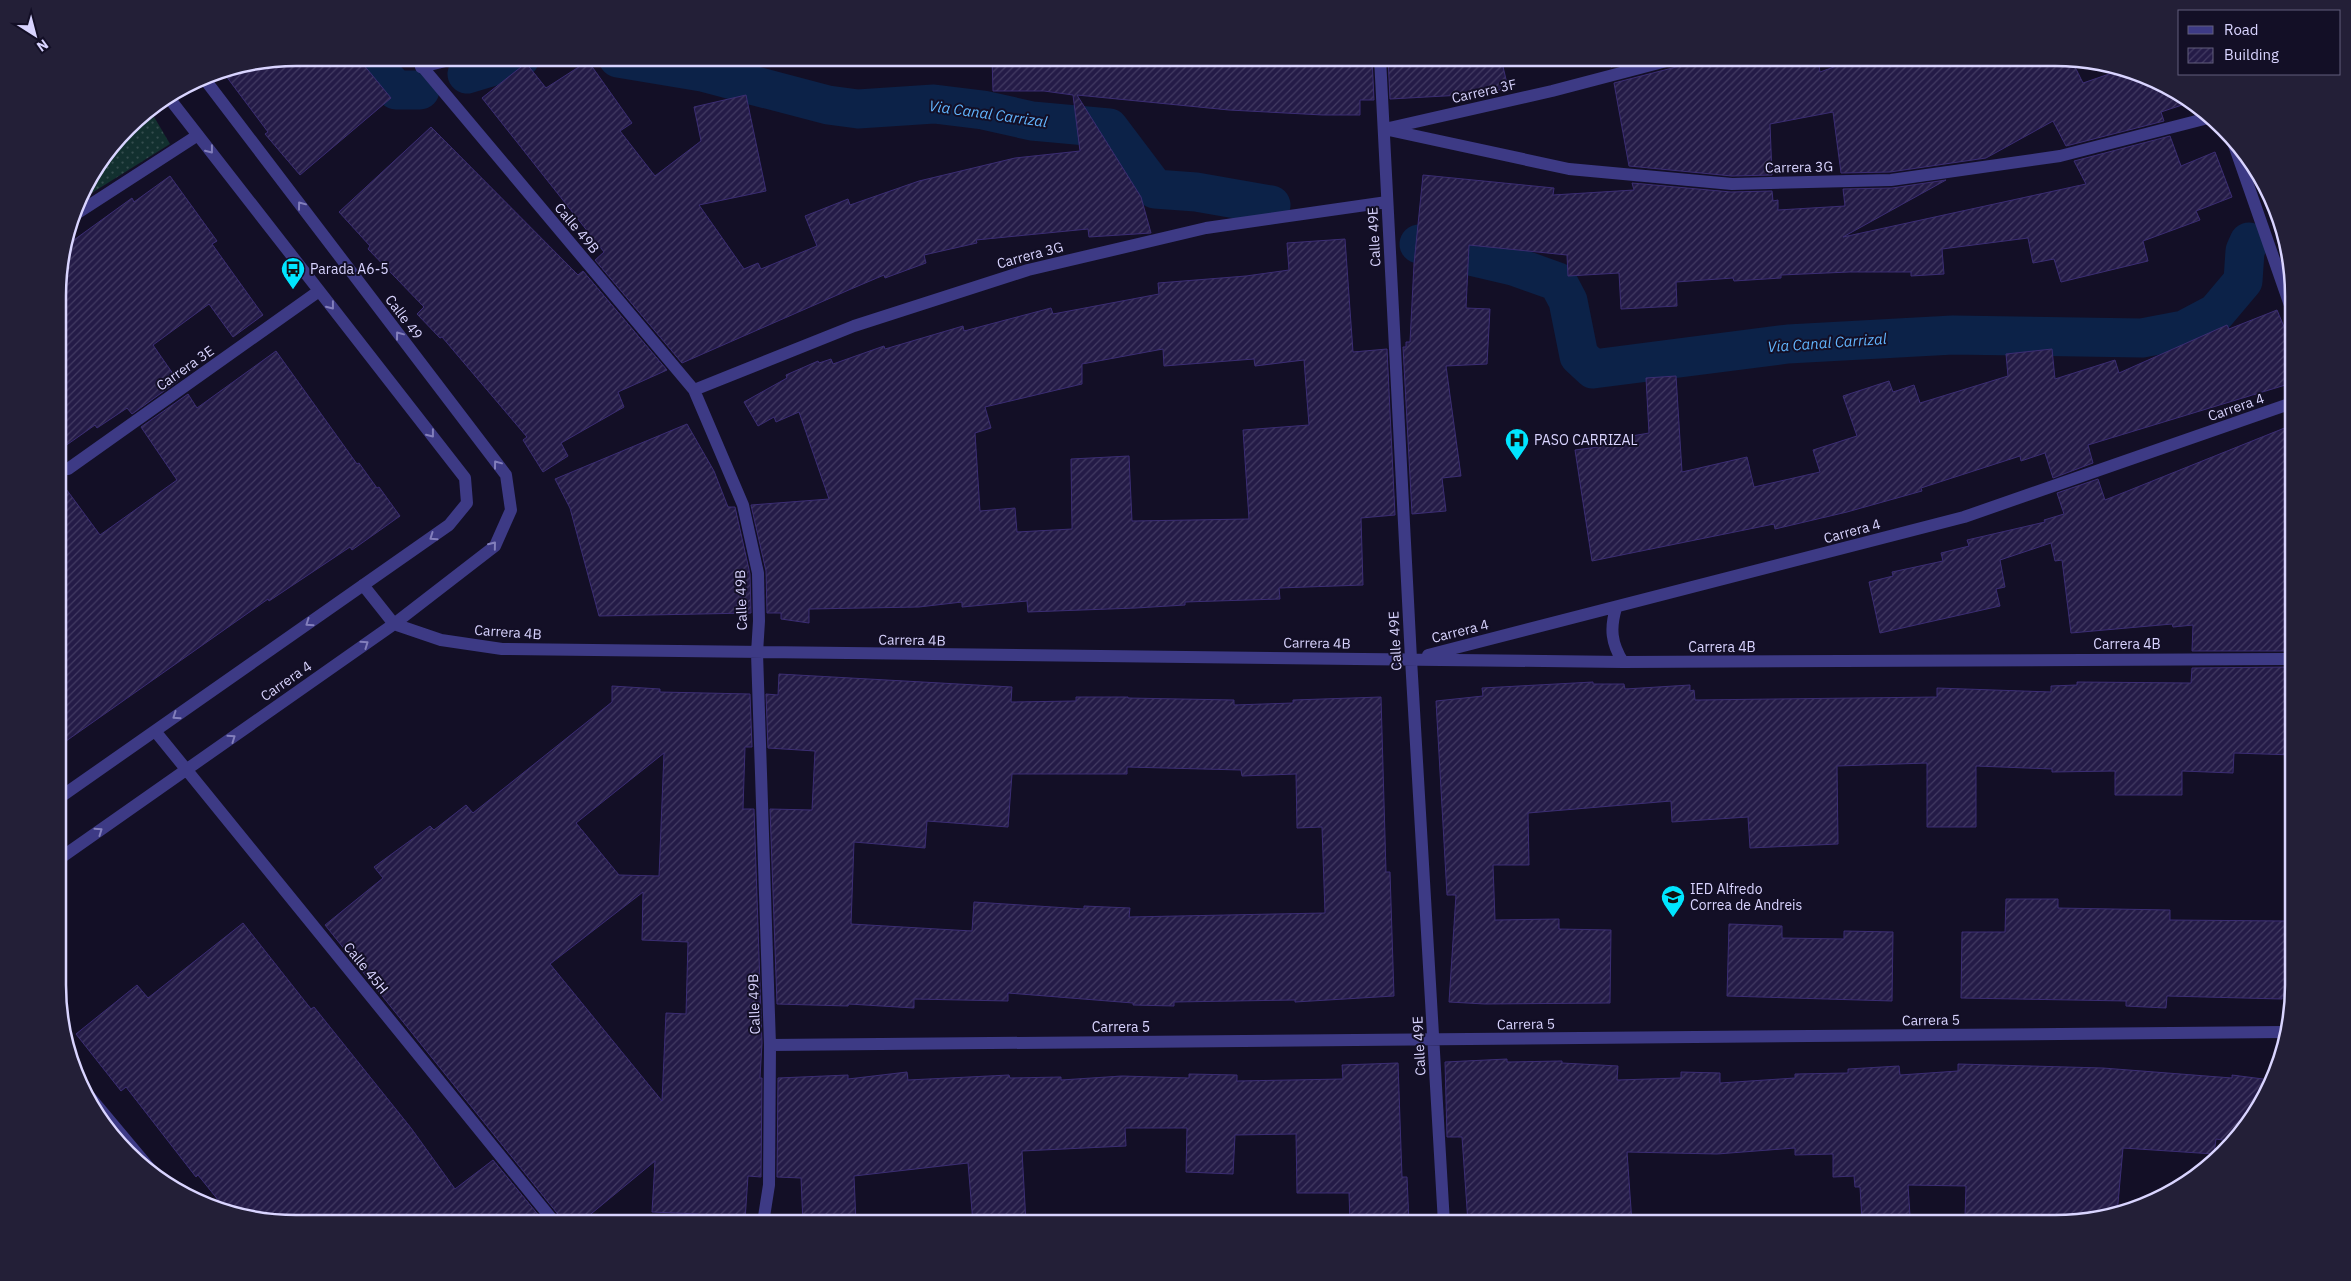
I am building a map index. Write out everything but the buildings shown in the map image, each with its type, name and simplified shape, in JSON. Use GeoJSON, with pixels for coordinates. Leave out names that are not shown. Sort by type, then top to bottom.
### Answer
{"type":"FeatureCollection","features":[{"type":"Feature","properties":{"kind":"street","name":"Calle 49B"},"geometry":{"type":"LineString","coordinates":[[421,66],[694,390],[743,505],[758,573],[759,621],[756,653],[770,1045],[769,1185],[764,1215]]}},
{"type":"Feature","properties":{"kind":"street","name":"Calle 49E"},"geometry":{"type":"LineString","coordinates":[[1380,66],[1411,659],[1444,1215]]}},
{"type":"Feature","properties":{"kind":"street","name":"Carrera 3F"},"geometry":{"type":"LineString","coordinates":[[1384,129],[1552,92],[1648,66]]}},
{"type":"Feature","properties":{"kind":"street","name":"Calle 49"},"geometry":{"type":"LineString","coordinates":[[208,84],[506,475],[511,510]]}},
{"type":"Feature","properties":{"kind":"street"},"geometry":{"type":"LineString","coordinates":[[66,793],[449,525],[467,503],[465,478],[172,102]]}},
{"type":"Feature","properties":{"kind":"street","name":"Carrera 3G"},"geometry":{"type":"LineString","coordinates":[[1384,129],[1569,169],[1732,184],[1891,180],[2060,156],[2201,119]]}},
{"type":"Feature","properties":{"kind":"street"},"geometry":{"type":"LineString","coordinates":[[84,209],[198,135]]}},
{"type":"Feature","properties":{"kind":"street"},"geometry":{"type":"LineString","coordinates":[[2238,158],[2285,290]]}},
{"type":"Feature","properties":{"kind":"street","name":"Carrera 3G"},"geometry":{"type":"LineString","coordinates":[[694,390],[854,326],[1028,270],[1206,228],[1387,202]]}},
{"type":"Feature","properties":{"kind":"street","name":"Carrera 3E"},"geometry":{"type":"LineString","coordinates":[[68,469],[319,291]]}},
{"type":"Feature","properties":{"kind":"street","name":"Carrera 4"},"geometry":{"type":"LineString","coordinates":[[1411,659],[1964,518],[2285,405]]}},
{"type":"Feature","properties":{"kind":"street","name":"Carrera 4"},"geometry":{"type":"LineString","coordinates":[[66,854],[394,624],[495,546],[511,510]]}},
{"type":"Feature","properties":{"kind":"street"},"geometry":{"type":"LineString","coordinates":[[363,585],[394,624]]}},
{"type":"Feature","properties":{"kind":"street"},"geometry":{"type":"LineString","coordinates":[[1616,608],[1612,621],[1612,636],[1615,650],[1623,662]]}},
{"type":"Feature","properties":{"kind":"street","name":"Carrera 4B"},"geometry":{"type":"LineString","coordinates":[[394,624],[441,640],[502,649],[1623,662],[2285,659]]}},
{"type":"Feature","properties":{"kind":"street","name":"Calle 45H"},"geometry":{"type":"LineString","coordinates":[[155,731],[548,1215]]}},
{"type":"Feature","properties":{"kind":"street","name":"Carrera 5"},"geometry":{"type":"LineString","coordinates":[[770,1045],[2280,1032]]}},
{"type":"Feature","properties":{"kind":"green space"},"geometry":{"type":"Polygon","coordinates":[[[153,116],[170,144],[90,194],[105,168],[123,144],[153,116]]]}},
{"type":"Feature","properties":{"kind":"waterway","name":"Via Canal Carrizal"},"geometry":{"type":"LineString","coordinates":[[374,66],[396,90],[420,90]]}},
{"type":"Feature","properties":{"kind":"waterway","name":"Via Canal Carrizal"},"geometry":{"type":"LineString","coordinates":[[467,74],[494,66]]}},
{"type":"Feature","properties":{"kind":"waterway","name":"Via Canal Carrizal"},"geometry":{"type":"LineString","coordinates":[[666,66],[702,72],[828,105],[858,109],[934,104],[983,110],[1032,121],[1109,128],[1155,189],[1196,192],[1271,205]]}},
{"type":"Feature","properties":{"kind":"waterway","name":"Via Canal Carrizal"},"geometry":{"type":"LineString","coordinates":[[1419,244],[1513,266],[1558,282],[1568,301],[1579,356],[1593,369],[1788,344],[1953,335],[2142,338],[2184,330],[2216,313],[2243,281],[2245,251],[2249,242]]}},
{"type":"Feature","properties":{"kind":"place","name":"Parada A6-5"},"geometry":{"type":"Point","coordinates":[293,290]}},
{"type":"Feature","properties":{"kind":"place","name":"PASO CARRIZAL"},"geometry":{"type":"Point","coordinates":[1517,461]}},
{"type":"Feature","properties":{"kind":"place","name":"IED Alfredo Correa de Andreis"},"geometry":{"type":"Point","coordinates":[1673,918]}}]}
